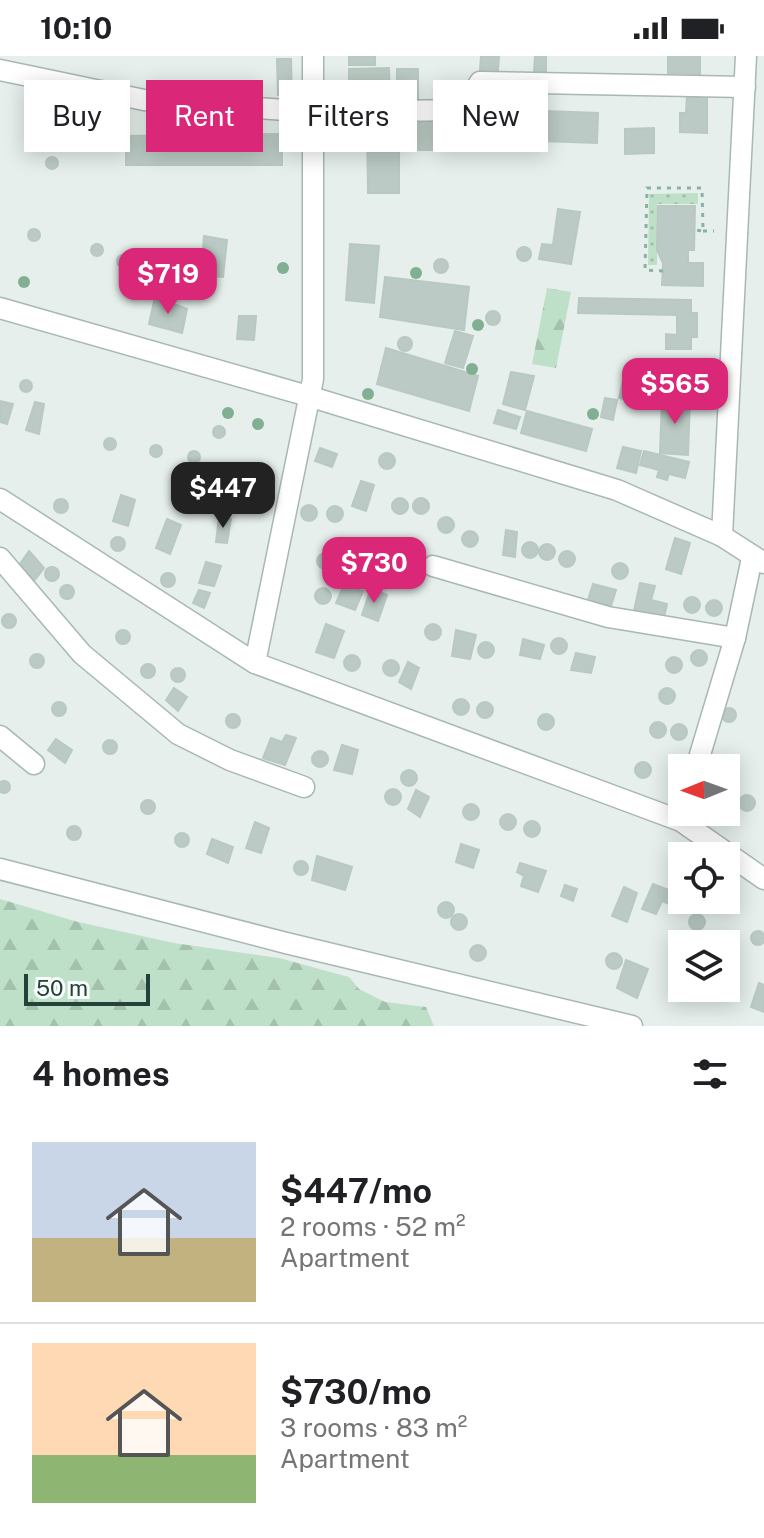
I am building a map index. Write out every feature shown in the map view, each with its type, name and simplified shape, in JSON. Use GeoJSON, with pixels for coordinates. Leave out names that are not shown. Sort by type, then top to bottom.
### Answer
{"type":"FeatureCollection","features":[{"type":"Feature","properties":{"kind":"street"},"geometry":{"type":"LineString","coordinates":[[313,56],[313,80]]}},
{"type":"Feature","properties":{"kind":"street"},"geometry":{"type":"LineString","coordinates":[[722,536],[746,56]]}},
{"type":"Feature","properties":{"kind":"street"},"geometry":{"type":"LineString","coordinates":[[0,70],[144,100],[279,110]]}},
{"type":"Feature","properties":{"kind":"street"},"geometry":{"type":"LineString","coordinates":[[417,111],[463,110],[480,82],[745,87]]}},
{"type":"Feature","properties":{"kind":"street"},"geometry":{"type":"LineString","coordinates":[[255,663],[313,379],[313,152]]}},
{"type":"Feature","properties":{"kind":"street"},"geometry":{"type":"LineString","coordinates":[[0,308],[308,396],[617,490],[722,536],[758,560],[700,754]]}},
{"type":"Feature","properties":{"kind":"street"},"geometry":{"type":"LineString","coordinates":[[0,499],[255,663],[668,811]]}},
{"type":"Feature","properties":{"kind":"street"},"geometry":{"type":"LineString","coordinates":[[0,558],[82,654],[178,734],[230,760],[304,787]]}},
{"type":"Feature","properties":{"kind":"street"},"geometry":{"type":"LineString","coordinates":[[433,566],[608,617],[735,638]]}},
{"type":"Feature","properties":{"kind":"street"},"geometry":{"type":"LineString","coordinates":[[0,736],[34,764]]}},
{"type":"Feature","properties":{"kind":"street"},"geometry":{"type":"LineString","coordinates":[[695,826],[764,879]]}},
{"type":"Feature","properties":{"kind":"street"},"geometry":{"type":"LineString","coordinates":[[0,869],[286,943],[632,1026]]}},
{"type":"Feature","properties":{"kind":"path"},"geometry":{"type":"LineString","coordinates":[[663,271],[645,270],[647,188],[702,188],[703,231]]}},
{"type":"Feature","properties":{"kind":"path"},"geometry":{"type":"LineString","coordinates":[[696,230],[714,231]]}},
{"type":"Feature","properties":{"kind":"green space"},"geometry":{"type":"Polygon","coordinates":[[[698,193],[698,204],[657,204],[657,265],[648,265],[649,194],[698,193]]]}},
{"type":"Feature","properties":{"kind":"green space"},"geometry":{"type":"Polygon","coordinates":[[[547,288],[571,292],[556,368],[532,364],[547,288]]]}},
{"type":"Feature","properties":{"kind":"green space"},"geometry":{"type":"Polygon","coordinates":[[[0,899],[78,922],[174,943],[279,958],[349,977],[359,989],[385,1002],[426,1007],[434,1026],[0,1026],[0,899]]]}},
{"type":"Feature","properties":{"kind":"building"},"geometry":{"type":"Polygon","coordinates":[[[349,56],[375,56],[375,65],[349,65],[349,56]]]}},
{"type":"Feature","properties":{"kind":"building"},"geometry":{"type":"Polygon","coordinates":[[[481,56],[499,56],[498,70],[480,70],[481,56]]]}},
{"type":"Feature","properties":{"kind":"building"},"geometry":{"type":"Polygon","coordinates":[[[535,56],[546,56],[546,73],[534,73],[535,56]]]}},
{"type":"Feature","properties":{"kind":"building"},"geometry":{"type":"Polygon","coordinates":[[[668,56],[700,56],[700,74],[668,73],[668,56]]]}},
{"type":"Feature","properties":{"kind":"building"},"geometry":{"type":"Polygon","coordinates":[[[277,59],[291,59],[292,80],[279,80],[278,95],[277,59]]]}},
{"type":"Feature","properties":{"kind":"building"},"geometry":{"type":"Polygon","coordinates":[[[389,68],[389,80],[349,80],[349,69],[389,68]]]}},
{"type":"Feature","properties":{"kind":"building"},"geometry":{"type":"Polygon","coordinates":[[[397,69],[418,69],[418,98],[417,80],[397,80],[397,69]]]}},
{"type":"Feature","properties":{"kind":"building"},"geometry":{"type":"Polygon","coordinates":[[[687,95],[707,95],[707,133],[680,132],[680,113],[686,113],[687,95]]]}},
{"type":"Feature","properties":{"kind":"building"},"geometry":{"type":"Polygon","coordinates":[[[548,111],[598,113],[597,143],[548,141],[548,111]]]}},
{"type":"Feature","properties":{"kind":"building"},"geometry":{"type":"Polygon","coordinates":[[[417,119],[433,119],[433,150],[417,150],[417,119]]]}},
{"type":"Feature","properties":{"kind":"building"},"geometry":{"type":"Polygon","coordinates":[[[654,128],[654,153],[625,154],[625,129],[654,128]]]}},
{"type":"Feature","properties":{"kind":"building"},"geometry":{"type":"Polygon","coordinates":[[[263,134],[279,134],[282,165],[126,165],[130,136],[146,136],[146,152],[263,152],[263,134]]]}},
{"type":"Feature","properties":{"kind":"building"},"geometry":{"type":"Polygon","coordinates":[[[367,152],[399,152],[399,193],[368,193],[367,152]]]}},
{"type":"Feature","properties":{"kind":"building"},"geometry":{"type":"Polygon","coordinates":[[[52,157],[58,163],[52,169],[46,163],[52,157]]]}},
{"type":"Feature","properties":{"kind":"building"},"geometry":{"type":"Polygon","coordinates":[[[658,206],[695,206],[694,250],[688,250],[688,263],[703,263],[703,286],[662,285],[663,263],[657,250],[658,206]]]}},
{"type":"Feature","properties":{"kind":"building"},"geometry":{"type":"Polygon","coordinates":[[[558,209],[580,212],[571,264],[539,259],[542,244],[553,245],[558,209]]]}},
{"type":"Feature","properties":{"kind":"building"},"geometry":{"type":"Polygon","coordinates":[[[34,229],[40,235],[34,241],[28,235],[34,229]]]}},
{"type":"Feature","properties":{"kind":"building"},"geometry":{"type":"Polygon","coordinates":[[[204,236],[227,240],[223,277],[201,275],[204,236]]]}},
{"type":"Feature","properties":{"kind":"building"},"geometry":{"type":"Polygon","coordinates":[[[97,244],[103,250],[97,256],[91,250],[97,244]]]}},
{"type":"Feature","properties":{"kind":"building"},"geometry":{"type":"Polygon","coordinates":[[[350,244],[379,246],[374,303],[346,300],[350,244]]]}},
{"type":"Feature","properties":{"kind":"building"},"geometry":{"type":"Polygon","coordinates":[[[524,247],[531,254],[524,261],[517,254],[524,247]]]}},
{"type":"Feature","properties":{"kind":"building"},"geometry":{"type":"Polygon","coordinates":[[[123,255],[129,261],[123,267],[117,261],[123,255]]]}},
{"type":"Feature","properties":{"kind":"building"},"geometry":{"type":"Polygon","coordinates":[[[441,259],[448,266],[441,273],[434,266],[441,259]]]}},
{"type":"Feature","properties":{"kind":"building"},"geometry":{"type":"Polygon","coordinates":[[[385,277],[469,287],[464,330],[380,317],[385,277]]]}},
{"type":"Feature","properties":{"kind":"building"},"geometry":{"type":"Polygon","coordinates":[[[155,297],[187,309],[182,333],[149,324],[155,297]]]}},
{"type":"Feature","properties":{"kind":"building"},"geometry":{"type":"Polygon","coordinates":[[[579,298],[691,300],[691,313],[697,313],[697,337],[691,337],[691,349],[666,349],[666,334],[677,335],[677,315],[578,313],[579,298]]]}},
{"type":"Feature","properties":{"kind":"building"},"geometry":{"type":"Polygon","coordinates":[[[493,311],[500,318],[493,325],[486,318],[493,311]]]}},
{"type":"Feature","properties":{"kind":"building"},"geometry":{"type":"Polygon","coordinates":[[[239,316],[256,316],[254,340],[237,339],[239,316]]]}},
{"type":"Feature","properties":{"kind":"building"},"geometry":{"type":"Polygon","coordinates":[[[455,331],[473,336],[463,368],[445,363],[455,331]]]}},
{"type":"Feature","properties":{"kind":"building"},"geometry":{"type":"Polygon","coordinates":[[[405,337],[412,344],[405,351],[398,344],[405,337]]]}},
{"type":"Feature","properties":{"kind":"building"},"geometry":{"type":"Polygon","coordinates":[[[386,348],[478,376],[469,411],[377,384],[386,348]]]}},
{"type":"Feature","properties":{"kind":"building"},"geometry":{"type":"Polygon","coordinates":[[[511,372],[534,376],[525,410],[503,404],[511,372]]]}},
{"type":"Feature","properties":{"kind":"building"},"geometry":{"type":"Polygon","coordinates":[[[26,380],[32,386],[26,392],[20,386],[26,380]]]}},
{"type":"Feature","properties":{"kind":"building"},"geometry":{"type":"Polygon","coordinates":[[[623,381],[645,385],[642,403],[619,398],[623,381]]]}},
{"type":"Feature","properties":{"kind":"building"},"geometry":{"type":"Polygon","coordinates":[[[605,398],[617,400],[613,420],[601,417],[605,398]]]}},
{"type":"Feature","properties":{"kind":"building"},"geometry":{"type":"Polygon","coordinates":[[[662,398],[690,399],[688,455],[660,453],[662,398]]]}},
{"type":"Feature","properties":{"kind":"building"},"geometry":{"type":"Polygon","coordinates":[[[0,401],[13,404],[7,424],[0,422],[0,401]]]}},
{"type":"Feature","properties":{"kind":"building"},"geometry":{"type":"Polygon","coordinates":[[[35,402],[44,404],[39,434],[26,430],[35,402]]]}},
{"type":"Feature","properties":{"kind":"building"},"geometry":{"type":"Polygon","coordinates":[[[498,410],[520,417],[516,429],[494,423],[498,410]]]}},
{"type":"Feature","properties":{"kind":"building"},"geometry":{"type":"Polygon","coordinates":[[[527,411],[592,429],[586,451],[521,433],[527,411]]]}},
{"type":"Feature","properties":{"kind":"building"},"geometry":{"type":"Polygon","coordinates":[[[219,426],[225,432],[219,438],[213,432],[219,426]]]}},
{"type":"Feature","properties":{"kind":"building"},"geometry":{"type":"Polygon","coordinates":[[[110,438],[116,444],[110,450],[104,444],[110,438]]]}},
{"type":"Feature","properties":{"kind":"building"},"geometry":{"type":"Polygon","coordinates":[[[156,445],[162,451],[156,457],[150,451],[156,445]]]}},
{"type":"Feature","properties":{"kind":"building"},"geometry":{"type":"Polygon","coordinates":[[[623,447],[641,451],[636,473],[617,468],[623,447]]]}},
{"type":"Feature","properties":{"kind":"building"},"geometry":{"type":"Polygon","coordinates":[[[320,448],[337,454],[332,467],[315,461],[320,448]]]}},
{"type":"Feature","properties":{"kind":"building"},"geometry":{"type":"Polygon","coordinates":[[[194,451],[200,457],[194,463],[188,457],[194,451]]]}},
{"type":"Feature","properties":{"kind":"building"},"geometry":{"type":"Polygon","coordinates":[[[644,451],[689,462],[685,478],[669,474],[667,480],[657,477],[659,470],[640,465],[644,451]]]}},
{"type":"Feature","properties":{"kind":"building"},"geometry":{"type":"Polygon","coordinates":[[[387,453],[395,461],[387,469],[379,461],[387,453]]]}},
{"type":"Feature","properties":{"kind":"building"},"geometry":{"type":"Polygon","coordinates":[[[361,481],[374,485],[366,511],[352,506],[361,481]]]}},
{"type":"Feature","properties":{"kind":"building"},"geometry":{"type":"Polygon","coordinates":[[[256,484],[262,490],[256,496],[250,490],[256,484]]]}},
{"type":"Feature","properties":{"kind":"building"},"geometry":{"type":"Polygon","coordinates":[[[121,495],[135,500],[128,526],[113,521],[121,495]]]}},
{"type":"Feature","properties":{"kind":"building"},"geometry":{"type":"Polygon","coordinates":[[[400,498],[408,506],[400,514],[392,506],[400,498]]]}},
{"type":"Feature","properties":{"kind":"building"},"geometry":{"type":"Polygon","coordinates":[[[421,498],[429,506],[421,514],[413,506],[421,498]]]}},
{"type":"Feature","properties":{"kind":"building"},"geometry":{"type":"Polygon","coordinates":[[[61,499],[68,506],[61,513],[54,506],[61,499]]]}},
{"type":"Feature","properties":{"kind":"building"},"geometry":{"type":"Polygon","coordinates":[[[309,505],[317,513],[309,521],[301,513],[309,505]]]}},
{"type":"Feature","properties":{"kind":"building"},"geometry":{"type":"Polygon","coordinates":[[[335,506],[343,514],[335,522],[327,514],[335,506]]]}},
{"type":"Feature","properties":{"kind":"building"},"geometry":{"type":"Polygon","coordinates":[[[219,517],[231,519],[227,543],[216,542],[219,517]]]}},
{"type":"Feature","properties":{"kind":"building"},"geometry":{"type":"Polygon","coordinates":[[[446,517],[454,525],[446,533],[438,525],[446,517]]]}},
{"type":"Feature","properties":{"kind":"building"},"geometry":{"type":"Polygon","coordinates":[[[167,519],[181,525],[170,554],[156,548],[167,519]]]}},
{"type":"Feature","properties":{"kind":"building"},"geometry":{"type":"Polygon","coordinates":[[[506,530],[517,532],[515,557],[503,555],[506,530]]]}},
{"type":"Feature","properties":{"kind":"building"},"geometry":{"type":"Polygon","coordinates":[[[470,531],[478,539],[470,547],[462,539],[470,531]]]}},
{"type":"Feature","properties":{"kind":"building"},"geometry":{"type":"Polygon","coordinates":[[[118,537],[125,544],[118,551],[111,544],[118,537]]]}},
{"type":"Feature","properties":{"kind":"building"},"geometry":{"type":"Polygon","coordinates":[[[675,538],[690,543],[681,574],[666,569],[675,538]]]}},
{"type":"Feature","properties":{"kind":"building"},"geometry":{"type":"Polygon","coordinates":[[[530,542],[538,550],[530,558],[522,550],[530,542]]]}},
{"type":"Feature","properties":{"kind":"building"},"geometry":{"type":"Polygon","coordinates":[[[547,544],[555,552],[547,560],[539,552],[547,544]]]}},
{"type":"Feature","properties":{"kind":"building"},"geometry":{"type":"Polygon","coordinates":[[[347,550],[355,558],[347,566],[339,558],[347,550]]]}},
{"type":"Feature","properties":{"kind":"building"},"geometry":{"type":"Polygon","coordinates":[[[29,551],[44,568],[34,581],[20,564],[29,551]]]}},
{"type":"Feature","properties":{"kind":"building"},"geometry":{"type":"Polygon","coordinates":[[[567,551],[575,559],[567,567],[559,559],[567,551]]]}},
{"type":"Feature","properties":{"kind":"building"},"geometry":{"type":"Polygon","coordinates":[[[325,553],[333,561],[325,569],[317,561],[325,553]]]}},
{"type":"Feature","properties":{"kind":"building"},"geometry":{"type":"Polygon","coordinates":[[[206,562],[221,566],[214,586],[199,583],[206,562]]]}},
{"type":"Feature","properties":{"kind":"building"},"geometry":{"type":"Polygon","coordinates":[[[620,563],[628,571],[620,579],[612,571],[620,563]]]}},
{"type":"Feature","properties":{"kind":"building"},"geometry":{"type":"Polygon","coordinates":[[[52,567],[59,574],[52,581],[45,574],[52,567]]]}},
{"type":"Feature","properties":{"kind":"building"},"geometry":{"type":"Polygon","coordinates":[[[377,567],[385,575],[377,583],[369,575],[377,567]]]}},
{"type":"Feature","properties":{"kind":"building"},"geometry":{"type":"Polygon","coordinates":[[[168,573],[175,580],[168,587],[161,580],[168,573]]]}},
{"type":"Feature","properties":{"kind":"building"},"geometry":{"type":"Polygon","coordinates":[[[640,583],[655,586],[651,600],[667,604],[664,618],[634,611],[640,583]]]}},
{"type":"Feature","properties":{"kind":"building"},"geometry":{"type":"Polygon","coordinates":[[[593,584],[616,590],[611,606],[588,600],[593,584]]]}},
{"type":"Feature","properties":{"kind":"building"},"geometry":{"type":"Polygon","coordinates":[[[67,585],[74,592],[67,599],[60,592],[67,585]]]}},
{"type":"Feature","properties":{"kind":"building"},"geometry":{"type":"Polygon","coordinates":[[[344,585],[363,591],[355,610],[336,603],[344,585]]]}},
{"type":"Feature","properties":{"kind":"building"},"geometry":{"type":"Polygon","coordinates":[[[323,588],[331,596],[323,604],[315,596],[323,588]]]}},
{"type":"Feature","properties":{"kind":"building"},"geometry":{"type":"Polygon","coordinates":[[[371,588],[387,595],[378,621],[362,615],[371,588]]]}},
{"type":"Feature","properties":{"kind":"building"},"geometry":{"type":"Polygon","coordinates":[[[199,590],[210,593],[204,608],[193,603],[199,590]]]}},
{"type":"Feature","properties":{"kind":"building"},"geometry":{"type":"Polygon","coordinates":[[[692,597],[700,605],[692,613],[684,605],[692,597]]]}},
{"type":"Feature","properties":{"kind":"building"},"geometry":{"type":"Polygon","coordinates":[[[714,600],[722,608],[714,616],[706,608],[714,600]]]}},
{"type":"Feature","properties":{"kind":"building"},"geometry":{"type":"Polygon","coordinates":[[[9,614],[16,621],[9,628],[2,621],[9,614]]]}},
{"type":"Feature","properties":{"kind":"building"},"geometry":{"type":"Polygon","coordinates":[[[326,624],[344,631],[334,658],[316,652],[326,624]]]}},
{"type":"Feature","properties":{"kind":"building"},"geometry":{"type":"Polygon","coordinates":[[[433,624],[441,632],[433,640],[425,632],[433,624]]]}},
{"type":"Feature","properties":{"kind":"building"},"geometry":{"type":"Polygon","coordinates":[[[123,630],[130,637],[123,644],[116,637],[123,630]]]}},
{"type":"Feature","properties":{"kind":"building"},"geometry":{"type":"Polygon","coordinates":[[[456,630],[476,635],[470,659],[452,656],[456,630]]]}},
{"type":"Feature","properties":{"kind":"building"},"geometry":{"type":"Polygon","coordinates":[[[559,638],[567,646],[559,654],[551,646],[559,638]]]}},
{"type":"Feature","properties":{"kind":"building"},"geometry":{"type":"Polygon","coordinates":[[[523,639],[544,645],[540,659],[520,655],[523,639]]]}},
{"type":"Feature","properties":{"kind":"building"},"geometry":{"type":"Polygon","coordinates":[[[486,642],[494,650],[486,658],[478,650],[486,642]]]}},
{"type":"Feature","properties":{"kind":"building"},"geometry":{"type":"Polygon","coordinates":[[[699,650],[707,658],[699,666],[691,658],[699,650]]]}},
{"type":"Feature","properties":{"kind":"building"},"geometry":{"type":"Polygon","coordinates":[[[576,653],[595,657],[591,673],[571,670],[576,653]]]}},
{"type":"Feature","properties":{"kind":"building"},"geometry":{"type":"Polygon","coordinates":[[[37,654],[44,661],[37,668],[30,661],[37,654]]]}},
{"type":"Feature","properties":{"kind":"building"},"geometry":{"type":"Polygon","coordinates":[[[352,655],[360,663],[352,671],[344,663],[352,655]]]}},
{"type":"Feature","properties":{"kind":"building"},"geometry":{"type":"Polygon","coordinates":[[[674,657],[682,665],[674,673],[666,665],[674,657]]]}},
{"type":"Feature","properties":{"kind":"building"},"geometry":{"type":"Polygon","coordinates":[[[391,660],[399,668],[391,676],[383,668],[391,660]]]}},
{"type":"Feature","properties":{"kind":"building"},"geometry":{"type":"Polygon","coordinates":[[[408,662],[419,668],[411,689],[399,682],[408,662]]]}},
{"type":"Feature","properties":{"kind":"building"},"geometry":{"type":"Polygon","coordinates":[[[148,664],[155,671],[148,678],[141,671],[148,664]]]}},
{"type":"Feature","properties":{"kind":"building"},"geometry":{"type":"Polygon","coordinates":[[[178,668],[185,675],[178,682],[171,675],[178,668]]]}},
{"type":"Feature","properties":{"kind":"building"},"geometry":{"type":"Polygon","coordinates":[[[174,688],[187,697],[178,711],[166,700],[174,688]]]}},
{"type":"Feature","properties":{"kind":"building"},"geometry":{"type":"Polygon","coordinates":[[[667,688],[675,696],[667,704],[659,696],[667,688]]]}},
{"type":"Feature","properties":{"kind":"building"},"geometry":{"type":"Polygon","coordinates":[[[461,699],[469,707],[461,715],[453,707],[461,699]]]}},
{"type":"Feature","properties":{"kind":"building"},"geometry":{"type":"Polygon","coordinates":[[[59,702],[66,709],[59,716],[52,709],[59,702]]]}},
{"type":"Feature","properties":{"kind":"building"},"geometry":{"type":"Polygon","coordinates":[[[485,702],[493,710],[485,718],[477,710],[485,702]]]}},
{"type":"Feature","properties":{"kind":"building"},"geometry":{"type":"Polygon","coordinates":[[[729,708],[736,715],[729,722],[722,715],[729,708]]]}},
{"type":"Feature","properties":{"kind":"building"},"geometry":{"type":"Polygon","coordinates":[[[233,714],[240,721],[233,728],[226,721],[233,714]]]}},
{"type":"Feature","properties":{"kind":"building"},"geometry":{"type":"Polygon","coordinates":[[[546,714],[554,722],[546,730],[538,722],[546,714]]]}},
{"type":"Feature","properties":{"kind":"building"},"geometry":{"type":"Polygon","coordinates":[[[658,722],[666,730],[658,738],[650,730],[658,722]]]}},
{"type":"Feature","properties":{"kind":"building"},"geometry":{"type":"Polygon","coordinates":[[[679,724],[687,732],[679,740],[671,732],[679,724]]]}},
{"type":"Feature","properties":{"kind":"building"},"geometry":{"type":"Polygon","coordinates":[[[286,735],[296,738],[285,765],[263,758],[271,738],[282,742],[286,735]]]}},
{"type":"Feature","properties":{"kind":"building"},"geometry":{"type":"Polygon","coordinates":[[[56,739],[72,750],[65,763],[48,750],[56,739]]]}},
{"type":"Feature","properties":{"kind":"building"},"geometry":{"type":"Polygon","coordinates":[[[110,740],[117,747],[110,754],[103,747],[110,740]]]}},
{"type":"Feature","properties":{"kind":"building"},"geometry":{"type":"Polygon","coordinates":[[[342,745],[358,750],[352,774],[334,770],[342,745]]]}},
{"type":"Feature","properties":{"kind":"building"},"geometry":{"type":"Polygon","coordinates":[[[320,751],[328,759],[320,767],[312,759],[320,751]]]}},
{"type":"Feature","properties":{"kind":"building"},"geometry":{"type":"Polygon","coordinates":[[[643,762],[651,770],[643,778],[635,770],[643,762]]]}},
{"type":"Feature","properties":{"kind":"building"},"geometry":{"type":"Polygon","coordinates":[[[409,770],[417,778],[409,786],[401,778],[409,770]]]}},
{"type":"Feature","properties":{"kind":"building"},"geometry":{"type":"Polygon","coordinates":[[[0,783],[8,783],[8,791],[0,791],[0,783]]]}},
{"type":"Feature","properties":{"kind":"building"},"geometry":{"type":"Polygon","coordinates":[[[393,789],[401,797],[393,805],[385,797],[393,789]]]}},
{"type":"Feature","properties":{"kind":"building"},"geometry":{"type":"Polygon","coordinates":[[[416,790],[429,797],[420,817],[408,809],[416,790]]]}},
{"type":"Feature","properties":{"kind":"building"},"geometry":{"type":"Polygon","coordinates":[[[747,795],[755,803],[752,808],[747,811],[742,808],[742,798],[747,795]]]}},
{"type":"Feature","properties":{"kind":"building"},"geometry":{"type":"Polygon","coordinates":[[[148,800],[155,807],[148,814],[141,807],[148,800]]]}},
{"type":"Feature","properties":{"kind":"building"},"geometry":{"type":"Polygon","coordinates":[[[471,804],[479,812],[471,820],[463,812],[471,804]]]}},
{"type":"Feature","properties":{"kind":"building"},"geometry":{"type":"Polygon","coordinates":[[[508,814],[516,822],[508,830],[500,822],[508,814]]]}},
{"type":"Feature","properties":{"kind":"building"},"geometry":{"type":"Polygon","coordinates":[[[532,821],[540,829],[532,837],[524,829],[532,821]]]}},
{"type":"Feature","properties":{"kind":"building"},"geometry":{"type":"Polygon","coordinates":[[[255,822],[269,828],[261,853],[246,848],[255,822]]]}},
{"type":"Feature","properties":{"kind":"building"},"geometry":{"type":"Polygon","coordinates":[[[74,826],[81,833],[74,840],[67,833],[74,826]]]}},
{"type":"Feature","properties":{"kind":"building"},"geometry":{"type":"Polygon","coordinates":[[[182,833],[189,840],[182,847],[175,840],[182,833]]]}},
{"type":"Feature","properties":{"kind":"building"},"geometry":{"type":"Polygon","coordinates":[[[212,839],[233,847],[228,863],[207,854],[212,839]]]}},
{"type":"Feature","properties":{"kind":"building"},"geometry":{"type":"Polygon","coordinates":[[[461,844],[479,850],[473,868],[456,862],[461,844]]]}},
{"type":"Feature","properties":{"kind":"building"},"geometry":{"type":"Polygon","coordinates":[[[317,856],[352,867],[345,890],[312,880],[317,856]]]}},
{"type":"Feature","properties":{"kind":"building"},"geometry":{"type":"Polygon","coordinates":[[[301,861],[308,868],[301,875],[294,868],[301,861]]]}},
{"type":"Feature","properties":{"kind":"building"},"geometry":{"type":"Polygon","coordinates":[[[520,863],[546,871],[538,892],[521,886],[524,876],[517,872],[520,863]]]}},
{"type":"Feature","properties":{"kind":"building"},"geometry":{"type":"Polygon","coordinates":[[[653,884],[668,890],[668,904],[662,901],[656,914],[642,909],[653,884]]]}},
{"type":"Feature","properties":{"kind":"building"},"geometry":{"type":"Polygon","coordinates":[[[565,885],[577,889],[573,901],[561,896],[565,885]]]}},
{"type":"Feature","properties":{"kind":"building"},"geometry":{"type":"Polygon","coordinates":[[[624,887],[637,893],[627,922],[612,916],[624,887]]]}},
{"type":"Feature","properties":{"kind":"building"},"geometry":{"type":"Polygon","coordinates":[[[446,902],[454,910],[446,918],[438,910],[446,902]]]}},
{"type":"Feature","properties":{"kind":"building"},"geometry":{"type":"Polygon","coordinates":[[[459,914],[467,922],[459,930],[451,922],[459,914]]]}},
{"type":"Feature","properties":{"kind":"building"},"geometry":{"type":"Polygon","coordinates":[[[697,914],[705,922],[702,927],[697,930],[692,927],[689,922],[692,917],[697,914]]]}},
{"type":"Feature","properties":{"kind":"building"},"geometry":{"type":"Polygon","coordinates":[[[758,931],[765,938],[758,945],[751,938],[758,931]]]}},
{"type":"Feature","properties":{"kind":"building"},"geometry":{"type":"Polygon","coordinates":[[[478,945],[486,953],[478,961],[470,953],[478,945]]]}},
{"type":"Feature","properties":{"kind":"building"},"geometry":{"type":"Polygon","coordinates":[[[614,953],[622,961],[614,969],[606,961],[614,953]]]}},
{"type":"Feature","properties":{"kind":"building"},"geometry":{"type":"Polygon","coordinates":[[[626,960],[648,969],[637,998],[617,988],[626,960]]]}},
{"type":"Feature","properties":{"kind":"building"},"geometry":{"type":"Polygon","coordinates":[[[759,983],[764,985],[764,1012],[751,1007],[759,983]]]}}]}
